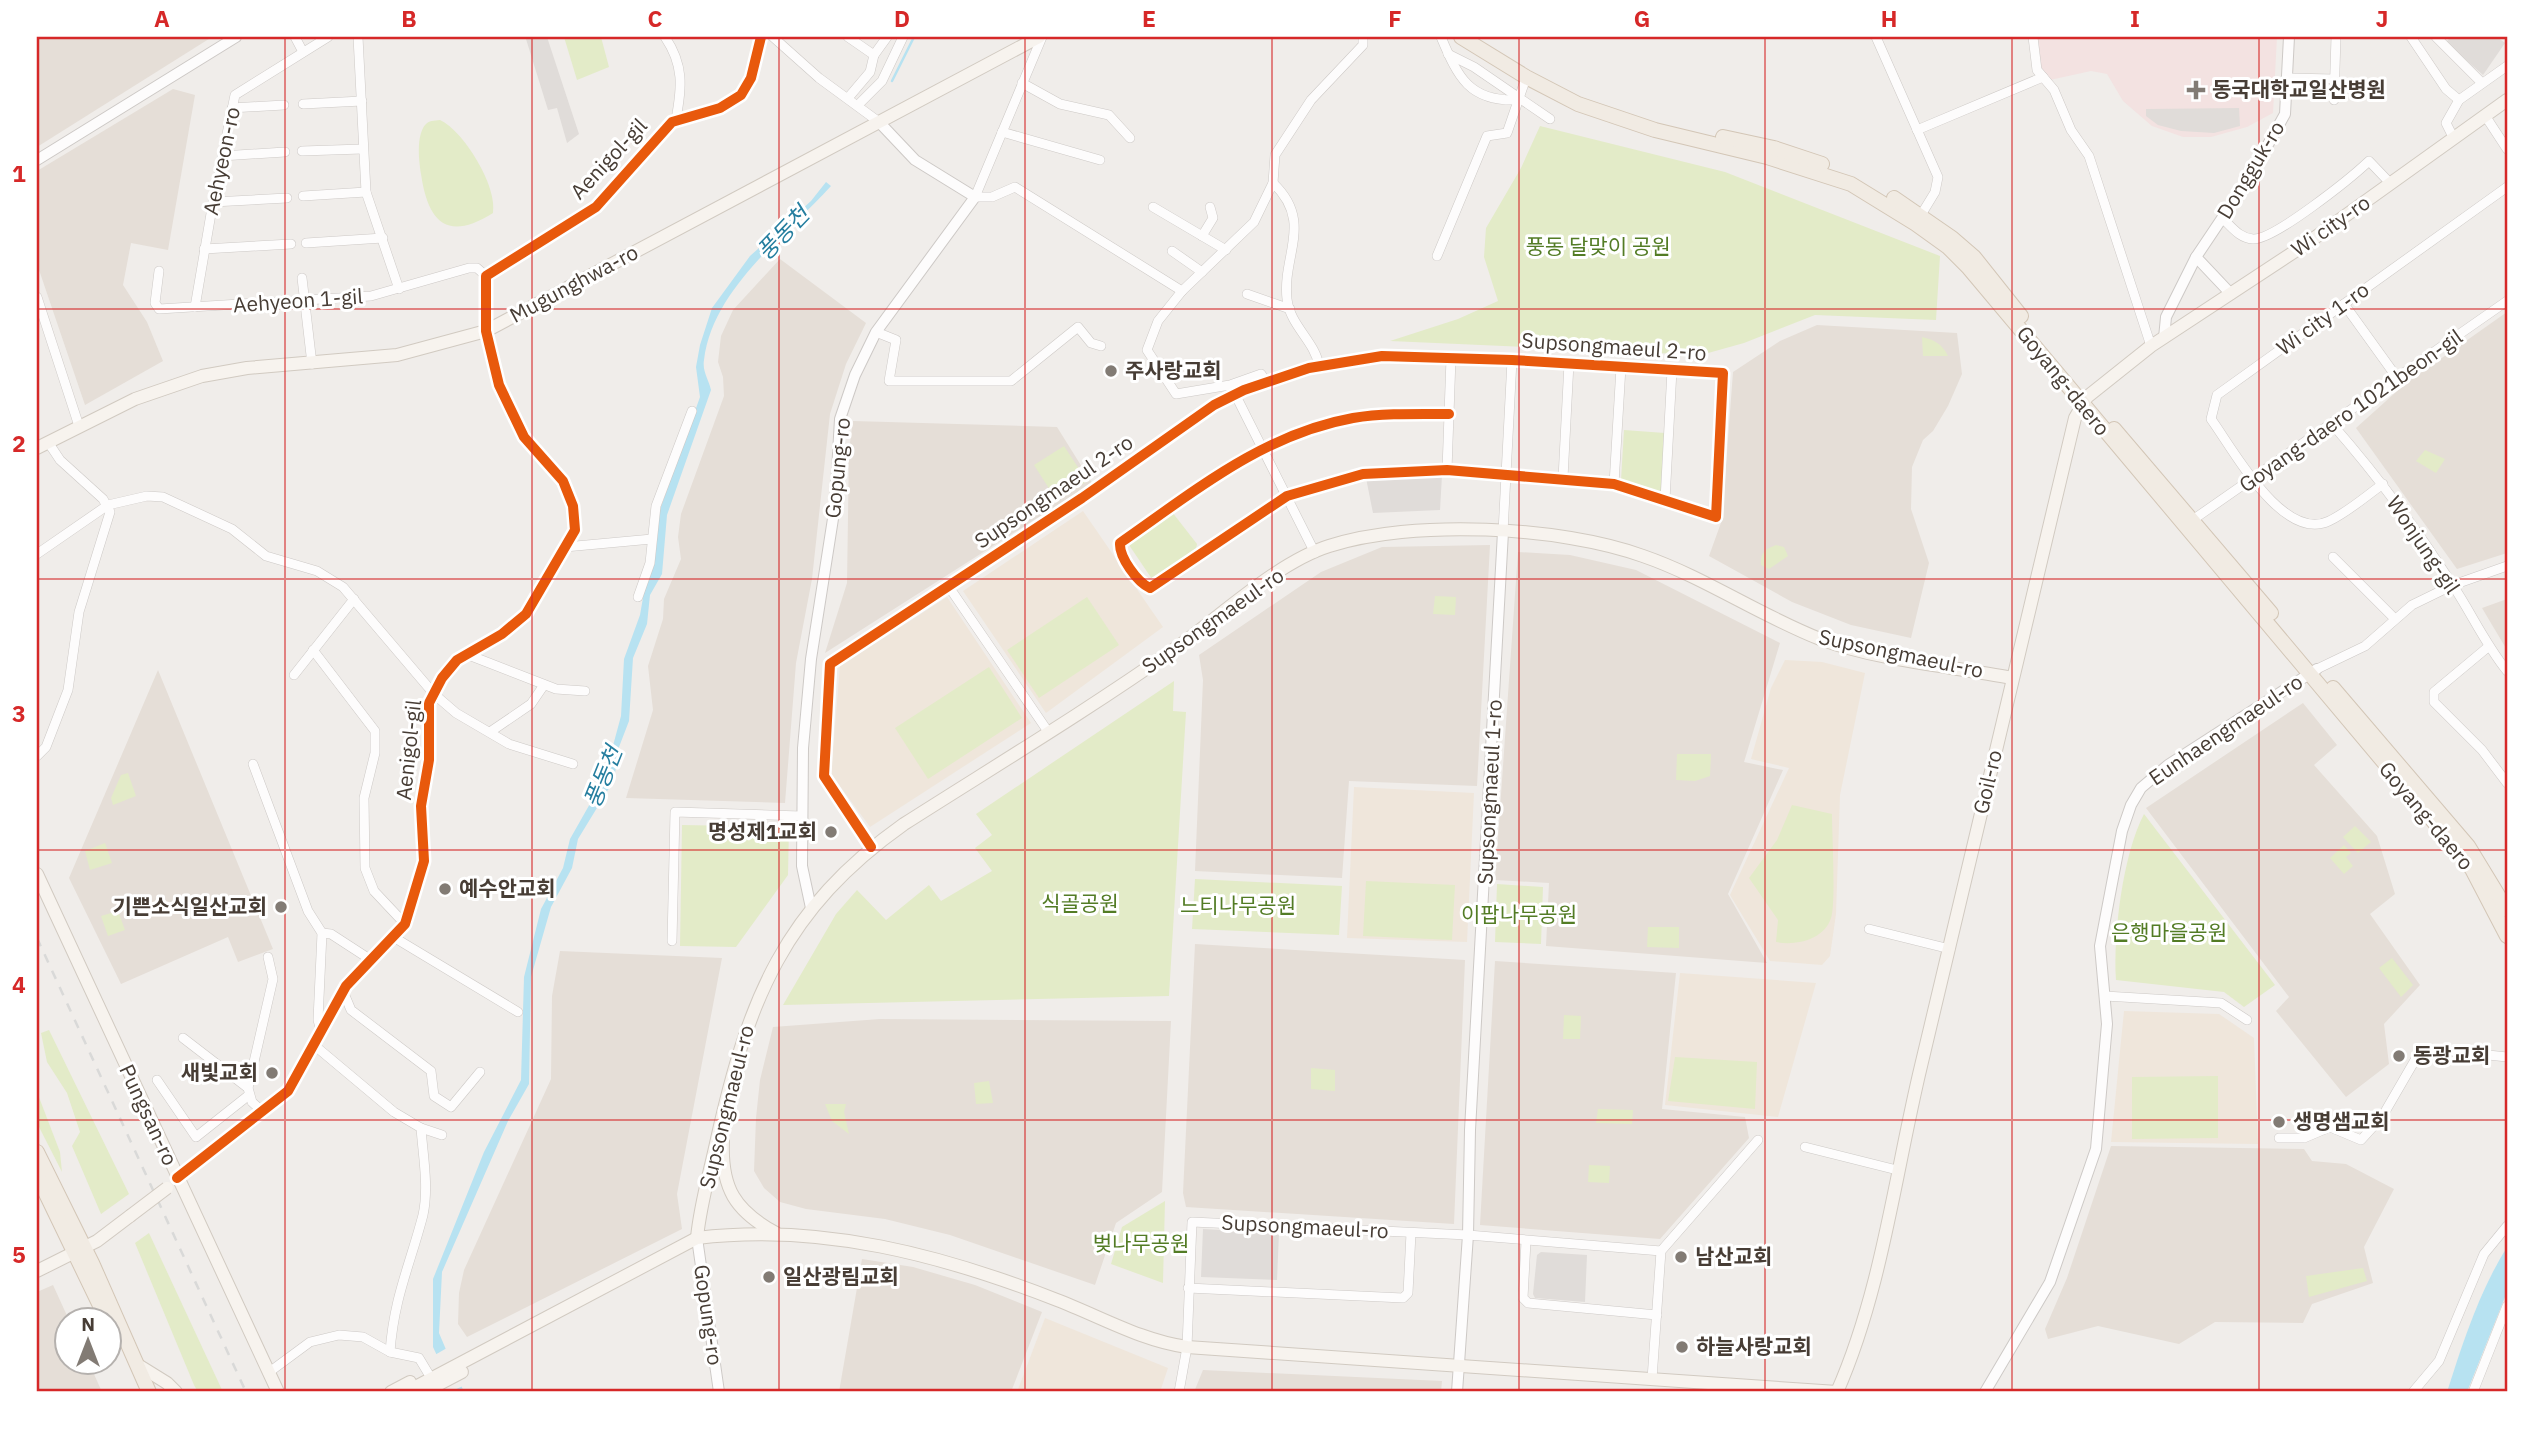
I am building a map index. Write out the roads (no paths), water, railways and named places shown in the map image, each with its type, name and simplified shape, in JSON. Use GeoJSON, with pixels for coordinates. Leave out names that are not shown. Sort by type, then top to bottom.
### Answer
{"type":"FeatureCollection","features":[{"type":"Feature","properties":{"kind":"main road","name":"Mugunghwa-ro"},"geometry":{"type":"LineString","coordinates":[[43,445],[152,392],[202,376],[247,369],[397,355],[486,331],[1041,37]]}},
{"type":"Feature","properties":{"kind":"main road","name":"Goyang-daero"},"geometry":{"type":"LineString","coordinates":[[1461,37],[1578,104],[1655,130],[1820,173],[1851,184],[1948,247],[2085,401],[2314,671],[2468,846],[2507,910]]}},
{"type":"Feature","properties":{"kind":"main road","name":"Goyang-daero"},"geometry":{"type":"LineString","coordinates":[[1477,37],[1527,74],[1622,112],[1657,123],[1774,148],[1819,163],[1877,189],[1921,215],[1974,257],[2085,401],[2194,519],[2472,869],[2507,936]]}},
{"type":"Feature","properties":{"kind":"main road","name":"Wi city-ro"},"geometry":{"type":"LineString","coordinates":[[2085,401],[2151,346],[2391,184],[2507,100]]}},
{"type":"Feature","properties":{"kind":"main road","name":"Goil-ro"},"geometry":{"type":"LineString","coordinates":[[1837,1392],[1853,1356],[1869,1300],[2012,678],[2076,418],[2085,401]]}},
{"type":"Feature","properties":{"kind":"main road","name":"Supsongmaeul-ro"},"geometry":{"type":"LineString","coordinates":[[697,1238],[724,1109],[751,1012],[761,989],[811,908],[871,847],[1175,649],[1275,575],[1315,553],[1375,533],[1432,528],[1587,541],[1643,556],[1823,640],[1889,656],[2012,678]]}},
{"type":"Feature","properties":{"kind":"main road","name":"Pungsan-ro"},"geometry":{"type":"LineString","coordinates":[[37,874],[278,1392]]}},
{"type":"Feature","properties":{"kind":"main road"},"geometry":{"type":"LineString","coordinates":[[724,1109],[722,1165],[732,1196],[751,1219],[779,1235]]}},
{"type":"Feature","properties":{"kind":"main road"},"geometry":{"type":"LineString","coordinates":[[37,1152],[101,1306]]}},
{"type":"Feature","properties":{"kind":"main road"},"geometry":{"type":"LineString","coordinates":[[37,1175],[138,1365],[149,1392]]}},
{"type":"Feature","properties":{"kind":"main road"},"geometry":{"type":"LineString","coordinates":[[37,1270],[78,1249],[130,1216],[177,1178]]}},
{"type":"Feature","properties":{"kind":"main road"},"geometry":{"type":"LineString","coordinates":[[406,1392],[697,1238],[743,1233],[861,1242],[911,1251],[981,1271],[1153,1339],[1187,1347],[1837,1392]]}},
{"type":"Feature","properties":{"kind":"main road"},"geometry":{"type":"LineString","coordinates":[[391,1392],[548,1311],[565,1307]]}},
{"type":"Feature","properties":{"kind":"main road"},"geometry":{"type":"LineString","coordinates":[[433,1389],[551,1324],[565,1307]]}},
{"type":"Feature","properties":{"kind":"main road"},"geometry":{"type":"LineString","coordinates":[[122,1352],[141,1392]]}},
{"type":"Feature","properties":{"kind":"main road"},"geometry":{"type":"LineString","coordinates":[[138,1365],[167,1382],[176,1392]]}},
{"type":"Feature","properties":{"kind":"street"},"geometry":{"type":"LineString","coordinates":[[37,160],[236,37]]}},
{"type":"Feature","properties":{"kind":"street"},"geometry":{"type":"LineString","coordinates":[[295,37],[303,52]]}},
{"type":"Feature","properties":{"kind":"street","name":"Aehyeon-ro"},"geometry":{"type":"LineString","coordinates":[[195,307],[222,156],[232,108],[239,90],[328,37]]}},
{"type":"Feature","properties":{"kind":"street"},"geometry":{"type":"LineString","coordinates":[[358,37],[366,192],[399,289]]}},
{"type":"Feature","properties":{"kind":"street","name":"Aenigol-gil"},"geometry":{"type":"LineString","coordinates":[[177,1178],[292,1086],[343,991],[395,938],[405,923],[424,861],[421,799],[429,760],[429,703],[447,671],[466,654],[502,634],[526,614],[565,547],[575,524],[570,496],[562,481],[529,445],[516,425],[499,386],[486,331],[486,276],[596,207],[676,119],[683,80],[676,52],[665,37]]}},
{"type":"Feature","properties":{"kind":"street","name":"Aenigol-gil"},"geometry":{"type":"LineString","coordinates":[[676,119],[720,108],[741,94],[751,78],[761,37]]}},
{"type":"Feature","properties":{"kind":"street"},"geometry":{"type":"LineString","coordinates":[[773,37],[819,78],[879,121],[915,160],[975,197],[992,197],[1015,187],[1182,291]]}},
{"type":"Feature","properties":{"kind":"street"},"geometry":{"type":"LineString","coordinates":[[848,98],[870,72],[874,55],[887,37]]}},
{"type":"Feature","properties":{"kind":"street"},"geometry":{"type":"LineString","coordinates":[[858,104],[882,81],[903,37]]}},
{"type":"Feature","properties":{"kind":"street","name":"Gopung-ro"},"geometry":{"type":"LineString","coordinates":[[811,908],[802,866],[800,817],[811,659],[829,554],[840,419],[855,375],[876,332],[975,197],[1041,37]]}},
{"type":"Feature","properties":{"kind":"street","name":"Supsongmaeul 2-ro"},"geometry":{"type":"LineString","coordinates":[[1267,383],[1261,374],[1230,385],[1176,394],[1147,350],[1158,321],[1182,291],[1254,222],[1273,183],[1275,155],[1311,100],[1363,44],[1363,37]]}},
{"type":"Feature","properties":{"kind":"street"},"geometry":{"type":"LineString","coordinates":[[1441,37],[1457,74],[1478,94],[1499,100],[1518,100]]}},
{"type":"Feature","properties":{"kind":"street"},"geometry":{"type":"LineString","coordinates":[[1876,37],[1938,177],[1935,192],[1921,215]]}},
{"type":"Feature","properties":{"kind":"street"},"geometry":{"type":"LineString","coordinates":[[2033,37],[2037,70],[2054,90],[2071,130],[2089,156],[2151,346]]}},
{"type":"Feature","properties":{"kind":"street","name":"Dongguk-ro"},"geometry":{"type":"LineString","coordinates":[[2164,338],[2166,317],[2196,257],[2285,114],[2289,37]]}},
{"type":"Feature","properties":{"kind":"street"},"geometry":{"type":"LineString","coordinates":[[2334,100],[2336,37]]}},
{"type":"Feature","properties":{"kind":"street"},"geometry":{"type":"LineString","coordinates":[[2411,37],[2446,89],[2459,100]]}},
{"type":"Feature","properties":{"kind":"street"},"geometry":{"type":"LineString","coordinates":[[2436,37],[2481,82]]}},
{"type":"Feature","properties":{"kind":"street"},"geometry":{"type":"LineString","coordinates":[[854,38],[874,55]]}},
{"type":"Feature","properties":{"kind":"street"},"geometry":{"type":"LineString","coordinates":[[1448,54],[1474,67],[1518,100],[1550,119]]}},
{"type":"Feature","properties":{"kind":"street"},"geometry":{"type":"LineString","coordinates":[[2454,139],[2446,123],[2459,100],[2507,66]]}},
{"type":"Feature","properties":{"kind":"street"},"geometry":{"type":"LineString","coordinates":[[1437,256],[1486,136],[1507,133],[1527,74]]}},
{"type":"Feature","properties":{"kind":"street"},"geometry":{"type":"LineString","coordinates":[[1917,130],[2043,77]]}},
{"type":"Feature","properties":{"kind":"street"},"geometry":{"type":"LineString","coordinates":[[2288,78],[2334,79]]}},
{"type":"Feature","properties":{"kind":"street"},"geometry":{"type":"LineString","coordinates":[[1022,83],[1060,104],[1109,115],[1130,138]]}},
{"type":"Feature","properties":{"kind":"street"},"geometry":{"type":"LineString","coordinates":[[303,104],[362,101]]}},
{"type":"Feature","properties":{"kind":"street"},"geometry":{"type":"LineString","coordinates":[[232,108],[284,105]]}},
{"type":"Feature","properties":{"kind":"street"},"geometry":{"type":"LineString","coordinates":[[2486,117],[2507,149]]}},
{"type":"Feature","properties":{"kind":"street"},"geometry":{"type":"LineString","coordinates":[[1002,132],[1100,160]]}},
{"type":"Feature","properties":{"kind":"street"},"geometry":{"type":"LineString","coordinates":[[302,151],[362,149]]}},
{"type":"Feature","properties":{"kind":"street"},"geometry":{"type":"LineString","coordinates":[[222,156],[285,152]]}},
{"type":"Feature","properties":{"kind":"street"},"geometry":{"type":"LineString","coordinates":[[2222,218],[2241,236],[2256,239],[2274,231],[2340,188],[2369,161],[2391,184]]}},
{"type":"Feature","properties":{"kind":"street"},"geometry":{"type":"LineString","coordinates":[[1273,183],[1285,193],[1295,226],[1287,299],[1294,321],[1317,351],[1319,366]]}},
{"type":"Feature","properties":{"kind":"street","name":"Wi city 1-ro"},"geometry":{"type":"LineString","coordinates":[[2383,484],[2327,522],[2303,523],[2280,512],[2211,419],[2217,395],[2507,187]]}},
{"type":"Feature","properties":{"kind":"street"},"geometry":{"type":"LineString","coordinates":[[303,196],[366,192]]}},
{"type":"Feature","properties":{"kind":"street"},"geometry":{"type":"LineString","coordinates":[[213,202],[287,198]]}},
{"type":"Feature","properties":{"kind":"street"},"geometry":{"type":"LineString","coordinates":[[1153,207],[1226,250]]}},
{"type":"Feature","properties":{"kind":"street"},"geometry":{"type":"LineString","coordinates":[[1202,236],[1213,218],[1210,207]]}},
{"type":"Feature","properties":{"kind":"street"},"geometry":{"type":"LineString","coordinates":[[306,243],[383,238]]}},
{"type":"Feature","properties":{"kind":"street"},"geometry":{"type":"LineString","coordinates":[[204,249],[291,244]]}},
{"type":"Feature","properties":{"kind":"street"},"geometry":{"type":"LineString","coordinates":[[1172,251],[1202,272]]}},
{"type":"Feature","properties":{"kind":"street"},"geometry":{"type":"LineString","coordinates":[[2196,257],[2231,294]]}},
{"type":"Feature","properties":{"kind":"street","name":"Aehyeon 1-gil"},"geometry":{"type":"LineString","coordinates":[[159,271],[155,303],[159,309],[371,296],[469,268],[477,268],[486,276]]}},
{"type":"Feature","properties":{"kind":"street"},"geometry":{"type":"LineString","coordinates":[[302,278],[312,364]]}},
{"type":"Feature","properties":{"kind":"street"},"geometry":{"type":"LineString","coordinates":[[1247,294],[1290,309]]}},
{"type":"Feature","properties":{"kind":"street"},"geometry":{"type":"LineString","coordinates":[[37,297],[79,426]]}},
{"type":"Feature","properties":{"kind":"street","name":"Goyang-daero 1021beon-gil"},"geometry":{"type":"LineString","coordinates":[[2194,519],[2507,301]]}},
{"type":"Feature","properties":{"kind":"street"},"geometry":{"type":"LineString","coordinates":[[2344,304],[2398,379]]}},
{"type":"Feature","properties":{"kind":"street"},"geometry":{"type":"LineString","coordinates":[[876,332],[896,340],[889,381],[1011,381],[1079,327],[1091,343],[1101,346]]}},
{"type":"Feature","properties":{"kind":"street","name":"Supsongmaeul 2-ro"},"geometry":{"type":"LineString","coordinates":[[871,847],[824,776],[830,664],[1235,394],[1319,366],[1382,356],[1512,360],[1723,373],[1716,517],[1614,484],[1447,470],[1363,474],[1287,496],[1150,588],[1142,585],[1119,551],[1120,543],[1212,478],[1263,448],[1319,426],[1353,418],[1448,414]]}},
{"type":"Feature","properties":{"kind":"street"},"geometry":{"type":"LineString","coordinates":[[1447,470],[1451,358]]}},
{"type":"Feature","properties":{"kind":"street","name":"Supsongmaeul 1-ro"},"geometry":{"type":"LineString","coordinates":[[1457,1392],[1468,1235],[1470,1129],[1512,360]]}},
{"type":"Feature","properties":{"kind":"street","name":"Supsongmaeul 2-ro"},"geometry":{"type":"LineString","coordinates":[[1563,478],[1569,363]]}},
{"type":"Feature","properties":{"kind":"street","name":"Supsongmaeul 2-ro"},"geometry":{"type":"LineString","coordinates":[[1614,484],[1621,367]]}},
{"type":"Feature","properties":{"kind":"street","name":"Supsongmaeul 2-ro"},"geometry":{"type":"LineString","coordinates":[[1665,500],[1672,370]]}},
{"type":"Feature","properties":{"kind":"street"},"geometry":{"type":"LineString","coordinates":[[1235,394],[1315,553]]}},
{"type":"Feature","properties":{"kind":"street"},"geometry":{"type":"LineString","coordinates":[[638,597],[650,563],[656,506],[692,411]]}},
{"type":"Feature","properties":{"kind":"street","name":"Wonjung-gil"},"geometry":{"type":"LineString","coordinates":[[2332,424],[2383,484],[2453,585],[2488,647],[2507,671]]}},
{"type":"Feature","properties":{"kind":"street"},"geometry":{"type":"LineString","coordinates":[[37,756],[46,747],[68,691],[79,612],[108,523],[108,505],[43,445]]}},
{"type":"Feature","properties":{"kind":"street"},"geometry":{"type":"LineString","coordinates":[[37,554],[108,505],[147,496],[163,497],[232,529],[266,556],[317,571],[343,587],[434,694],[456,713],[509,744],[573,764]]}},
{"type":"Feature","properties":{"kind":"street"},"geometry":{"type":"LineString","coordinates":[[565,547],[652,539]]}},
{"type":"Feature","properties":{"kind":"street"},"geometry":{"type":"LineString","coordinates":[[2333,557],[2395,619]]}},
{"type":"Feature","properties":{"kind":"street"},"geometry":{"type":"LineString","coordinates":[[2314,671],[2365,646],[2412,605],[2453,585],[2507,566]]}},
{"type":"Feature","properties":{"kind":"street"},"geometry":{"type":"LineString","coordinates":[[949,587],[1049,733]]}},
{"type":"Feature","properties":{"kind":"street"},"geometry":{"type":"LineString","coordinates":[[294,675],[354,599]]}},
{"type":"Feature","properties":{"kind":"street"},"geometry":{"type":"LineString","coordinates":[[2488,647],[2434,692],[2434,702],[2482,750],[2507,783]]}},
{"type":"Feature","properties":{"kind":"street"},"geometry":{"type":"LineString","coordinates":[[313,650],[333,680],[375,731],[375,753],[364,798],[365,869],[374,891],[405,923]]}},
{"type":"Feature","properties":{"kind":"street"},"geometry":{"type":"LineString","coordinates":[[466,654],[556,689],[585,691]]}},
{"type":"Feature","properties":{"kind":"street","name":"Eunhaengmaeul-ro"},"geometry":{"type":"LineString","coordinates":[[1985,1392],[2050,1282],[2096,1149],[2107,1024],[2100,946],[2122,831],[2141,788],[2168,765],[2314,671]]}},
{"type":"Feature","properties":{"kind":"street"},"geometry":{"type":"LineString","coordinates":[[490,732],[531,704],[544,685]]}},
{"type":"Feature","properties":{"kind":"street"},"geometry":{"type":"LineString","coordinates":[[253,764],[308,911],[322,933],[331,934],[371,960]]}},
{"type":"Feature","properties":{"kind":"street"},"geometry":{"type":"LineString","coordinates":[[673,941],[675,812],[800,817]]}},
{"type":"Feature","properties":{"kind":"street"},"geometry":{"type":"LineString","coordinates":[[1869,929],[1950,948]]}},
{"type":"Feature","properties":{"kind":"street","name":"Aenigol-gil"},"geometry":{"type":"LineString","coordinates":[[321,1031],[318,1020],[322,933]]}},
{"type":"Feature","properties":{"kind":"street"},"geometry":{"type":"LineString","coordinates":[[395,938],[517,1012]]}},
{"type":"Feature","properties":{"kind":"street"},"geometry":{"type":"LineString","coordinates":[[157,1080],[196,1138],[249,1091],[273,979],[268,957]]}},
{"type":"Feature","properties":{"kind":"street"},"geometry":{"type":"LineString","coordinates":[[343,991],[351,1010],[431,1071],[434,1096],[451,1107],[480,1072]]}},
{"type":"Feature","properties":{"kind":"street"},"geometry":{"type":"LineString","coordinates":[[2105,996],[2221,1003],[2247,1020]]}},
{"type":"Feature","properties":{"kind":"street"},"geometry":{"type":"LineString","coordinates":[[183,1038],[249,1091],[262,1111]]}},
{"type":"Feature","properties":{"kind":"street"},"geometry":{"type":"LineString","coordinates":[[314,1045],[394,1112],[421,1128],[442,1135]]}},
{"type":"Feature","properties":{"kind":"street"},"geometry":{"type":"LineString","coordinates":[[2279,1138],[2304,1138],[2330,1127],[2361,1140],[2382,1117],[2421,1048],[2507,1057]]}},
{"type":"Feature","properties":{"kind":"street"},"geometry":{"type":"LineString","coordinates":[[390,1352],[393,1314],[423,1214],[425,1194],[421,1128]]}},
{"type":"Feature","properties":{"kind":"street"},"geometry":{"type":"LineString","coordinates":[[1652,1379],[1661,1251],[1758,1140]]}},
{"type":"Feature","properties":{"kind":"street"},"geometry":{"type":"LineString","coordinates":[[1805,1147],[1898,1170]]}},
{"type":"Feature","properties":{"kind":"street","name":"Supsongmaeul-ro"},"geometry":{"type":"LineString","coordinates":[[1179,1392],[1187,1347],[1188,1288],[1192,1222],[1411,1233],[1408,1293],[1403,1298],[1188,1288]]}},
{"type":"Feature","properties":{"kind":"street"},"geometry":{"type":"LineString","coordinates":[[2413,1392],[2439,1361],[2479,1264],[2496,1235],[2507,1226]]}},
{"type":"Feature","properties":{"kind":"street"},"geometry":{"type":"LineString","coordinates":[[1411,1233],[1661,1251]]}},
{"type":"Feature","properties":{"kind":"street","name":"Gopung-ro"},"geometry":{"type":"LineString","coordinates":[[697,1238],[719,1392]]}},
{"type":"Feature","properties":{"kind":"street"},"geometry":{"type":"LineString","coordinates":[[1526,1241],[1523,1298],[1528,1303],[1657,1315]]}},
{"type":"Feature","properties":{"kind":"street"},"geometry":{"type":"LineString","coordinates":[[2473,1392],[2507,1306]]}},
{"type":"Feature","properties":{"kind":"street"},"geometry":{"type":"LineString","coordinates":[[268,1373],[310,1342],[339,1335],[363,1337],[390,1352],[419,1358],[430,1372]]}},
{"type":"Feature","properties":{"kind":"street"},"geometry":{"type":"LineString","coordinates":[[1837,1392],[1846,1392]]}},
{"type":"Feature","properties":{"kind":"water"},"geometry":{"type":"Polygon","coordinates":[[[826,182],[831,186],[773,244],[736,287],[710,334],[704,364],[711,390],[667,515],[662,574],[650,595],[647,624],[633,658],[629,721],[619,747],[614,780],[578,839],[572,868],[551,907],[531,977],[529,1084],[508,1121],[442,1272],[439,1333],[464,1392],[454,1392],[433,1347],[433,1279],[484,1152],[521,1080],[524,977],[541,909],[563,868],[570,839],[604,779],[621,716],[624,659],[640,615],[657,518],[700,397],[696,367],[700,345],[712,308],[750,256],[811,201],[826,182]]]}},
{"type":"Feature","properties":{"kind":"water"},"geometry":{"type":"Polygon","coordinates":[[[2507,1247],[2507,1292],[2467,1392],[2447,1392],[2480,1299],[2507,1247]]]}},
{"type":"Feature","properties":{"kind":"waterway","name":"풍동천"},"geometry":{"type":"LineString","coordinates":[[892,81],[914,37]]}},
{"type":"Feature","properties":{"kind":"railway"},"geometry":{"type":"LineString","coordinates":[[37,938],[246,1392]]}},
{"type":"Feature","properties":{"kind":"place","name":"동국대학교일산병원"},"geometry":{"type":"Point","coordinates":[2196,90]}},
{"type":"Feature","properties":{"kind":"place","name":"주사랑교회"},"geometry":{"type":"Point","coordinates":[1111,371]}},
{"type":"Feature","properties":{"kind":"place","name":"명성제1교회"},"geometry":{"type":"Point","coordinates":[831,832]}},
{"type":"Feature","properties":{"kind":"place","name":"예수안교회"},"geometry":{"type":"Point","coordinates":[445,889]}},
{"type":"Feature","properties":{"kind":"place","name":"기쁜소식일산교회"},"geometry":{"type":"Point","coordinates":[281,907]}},
{"type":"Feature","properties":{"kind":"place","name":"동광교회"},"geometry":{"type":"Point","coordinates":[2399,1056]}},
{"type":"Feature","properties":{"kind":"place","name":"새빛교회"},"geometry":{"type":"Point","coordinates":[272,1073]}},
{"type":"Feature","properties":{"kind":"place","name":"생명샘교회"},"geometry":{"type":"Point","coordinates":[2279,1122]}},
{"type":"Feature","properties":{"kind":"place","name":"남산교회"},"geometry":{"type":"Point","coordinates":[1681,1257]}},
{"type":"Feature","properties":{"kind":"place","name":"일산광림교회"},"geometry":{"type":"Point","coordinates":[769,1277]}},
{"type":"Feature","properties":{"kind":"place","name":"하늘사랑교회"},"geometry":{"type":"Point","coordinates":[1682,1347]}},
{"type":"Feature","properties":{"kind":"park label","name":"풍동 달맞이 공원"},"geometry":{"type":"Point","coordinates":[1598,247]}},
{"type":"Feature","properties":{"kind":"park label","name":"식골공원"},"geometry":{"type":"Point","coordinates":[1080,904]}},
{"type":"Feature","properties":{"kind":"park label","name":"느티나무공원"},"geometry":{"type":"Point","coordinates":[1238,906]}},
{"type":"Feature","properties":{"kind":"park label","name":"이팝나무공원"},"geometry":{"type":"Point","coordinates":[1519,915]}},
{"type":"Feature","properties":{"kind":"park label","name":"은행마을공원"},"geometry":{"type":"Point","coordinates":[2169,933]}},
{"type":"Feature","properties":{"kind":"park label","name":"벚나무공원"},"geometry":{"type":"Point","coordinates":[1141,1244]}}]}
